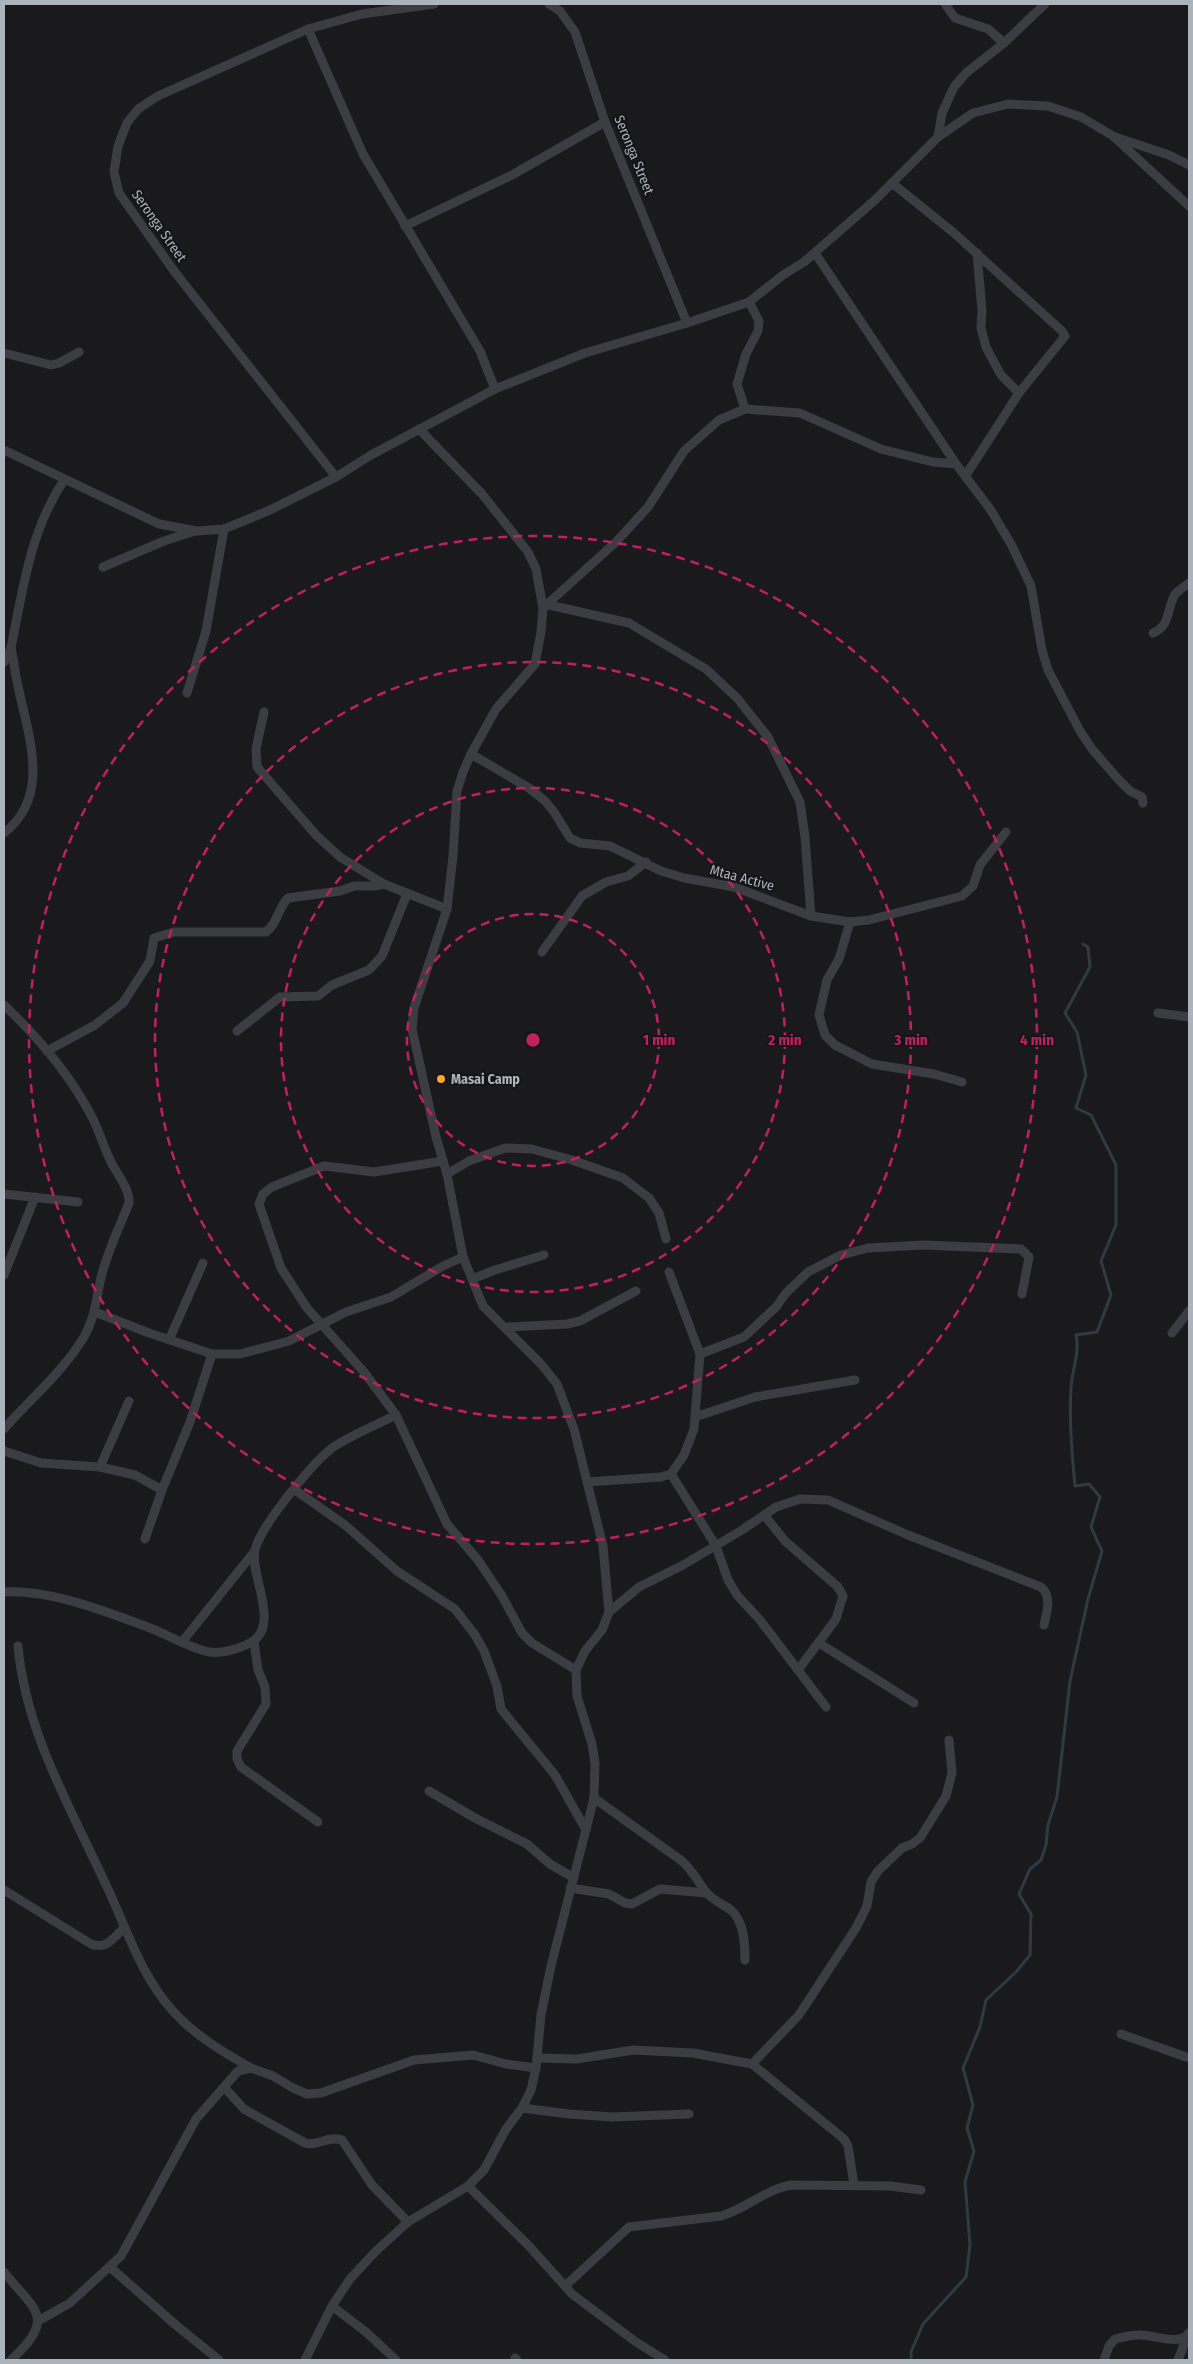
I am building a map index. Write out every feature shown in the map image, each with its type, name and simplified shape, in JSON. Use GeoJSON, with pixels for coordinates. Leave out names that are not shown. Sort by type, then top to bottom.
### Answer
{"type":"FeatureCollection","features":[{"type":"Feature","properties":{"kind":"street","name":"Seronga Street"},"geometry":{"type":"LineString","coordinates":[[336,477],[174,271],[119,193],[114,172],[121,139],[127,124],[138,109],[158,96],[308,30],[362,14],[434,4]]}},
{"type":"Feature","properties":{"kind":"street","name":"Seronga Street"},"geometry":{"type":"LineString","coordinates":[[549,4],[560,11],[575,32],[605,122],[687,323]]}},
{"type":"Feature","properties":{"kind":"street"},"geometry":{"type":"LineString","coordinates":[[945,4],[955,18],[988,29],[1004,43]]}},
{"type":"Feature","properties":{"kind":"street"},"geometry":{"type":"LineString","coordinates":[[938,137],[942,113],[954,87],[966,73],[1004,43],[1045,4]]}},
{"type":"Feature","properties":{"kind":"street"},"geometry":{"type":"LineString","coordinates":[[308,30],[362,154],[480,352],[495,389]]}},
{"type":"Feature","properties":{"kind":"street"},"geometry":{"type":"LineString","coordinates":[[4,450],[159,524],[197,530],[224,529],[270,510],[336,477],[419,429],[495,389],[585,353],[687,323],[749,302],[815,253],[892,183],[938,137],[973,113],[1008,104],[1048,106],[1081,117],[1112,136],[1189,206]]}},
{"type":"Feature","properties":{"kind":"street"},"geometry":{"type":"LineString","coordinates":[[405,226],[512,175],[605,122]]}},
{"type":"Feature","properties":{"kind":"street"},"geometry":{"type":"LineString","coordinates":[[1112,136],[1169,155],[1189,165]]}},
{"type":"Feature","properties":{"kind":"street"},"geometry":{"type":"LineString","coordinates":[[892,183],[977,253],[1062,331],[1065,336],[1019,393],[966,474]]}},
{"type":"Feature","properties":{"kind":"street"},"geometry":{"type":"LineString","coordinates":[[815,253],[956,464],[966,474],[1010,544],[1032,586],[1042,650],[1048,670],[1069,713],[1092,749],[1130,791],[1142,797],[1143,803]]}},
{"type":"Feature","properties":{"kind":"street"},"geometry":{"type":"LineString","coordinates":[[977,253],[982,310],[981,328],[986,347],[1001,374],[1019,393]]}},
{"type":"Feature","properties":{"kind":"street"},"geometry":{"type":"LineString","coordinates":[[745,409],[737,384],[746,354],[758,331],[759,321],[749,302]]}},
{"type":"Feature","properties":{"kind":"street"},"geometry":{"type":"LineString","coordinates":[[4,353],[51,365],[59,364],[79,352]]}},
{"type":"Feature","properties":{"kind":"street"},"geometry":{"type":"LineString","coordinates":[[546,607],[598,556],[616,542],[648,507],[684,451],[719,420],[745,409],[791,410],[881,449],[933,462],[956,464]]}},
{"type":"Feature","properties":{"kind":"street"},"geometry":{"type":"LineString","coordinates":[[305,2360],[332,2306],[350,2279],[376,2251],[408,2222],[468,2186],[484,2170],[506,2129],[522,2108],[531,2090],[551,1966],[594,1798],[595,1763],[592,1744],[577,1696],[576,1670],[585,1651],[602,1630],[609,1612],[609,1589],[602,1546],[574,1429],[557,1384],[506,1327],[484,1306],[463,1257],[447,1174],[426,1095],[412,1029],[414,1008],[447,909],[453,856],[457,791],[471,754],[496,709],[535,664],[546,607],[536,569],[528,552],[482,494],[419,429]]}},
{"type":"Feature","properties":{"kind":"street"},"geometry":{"type":"LineString","coordinates":[[4,662],[12,648],[33,544],[50,501],[64,480]]}},
{"type":"Feature","properties":{"kind":"street"},"geometry":{"type":"LineString","coordinates":[[187,693],[206,631],[224,529]]}},
{"type":"Feature","properties":{"kind":"street"},"geometry":{"type":"LineString","coordinates":[[103,567],[164,541],[197,530]]}},
{"type":"Feature","properties":{"kind":"street"},"geometry":{"type":"LineString","coordinates":[[1154,633],[1164,625],[1176,594],[1189,583]]}},
{"type":"Feature","properties":{"kind":"street"},"geometry":{"type":"LineString","coordinates":[[546,607],[629,623],[706,669],[737,698],[768,737],[800,802],[806,837],[811,916]]}},
{"type":"Feature","properties":{"kind":"street"},"geometry":{"type":"LineString","coordinates":[[4,833],[21,815],[30,796],[34,771],[32,746],[18,687],[12,648]]}},
{"type":"Feature","properties":{"kind":"street"},"geometry":{"type":"LineString","coordinates":[[264,712],[256,748],[257,767],[289,805],[340,857],[384,884],[447,909]]}},
{"type":"Feature","properties":{"kind":"street","name":"Mtaa Active"},"geometry":{"type":"LineString","coordinates":[[471,754],[529,788],[545,801],[570,838],[580,843],[610,846],[661,870],[684,878],[734,887],[811,916],[850,922],[870,920],[962,896],[973,886],[980,865],[1006,832]]}},
{"type":"Feature","properties":{"kind":"street"},"geometry":{"type":"LineString","coordinates":[[542,952],[582,896],[606,882],[628,876],[646,862]]}},
{"type":"Feature","properties":{"kind":"street"},"geometry":{"type":"LineString","coordinates":[[47,1051],[95,1025],[123,1002],[150,961],[154,938],[182,931],[266,932],[272,927],[288,898],[340,891],[354,886],[384,884]]}},
{"type":"Feature","properties":{"kind":"street"},"geometry":{"type":"LineString","coordinates":[[237,1031],[280,998],[318,996],[332,985],[369,970],[382,956],[407,894]]}},
{"type":"Feature","properties":{"kind":"street"},"geometry":{"type":"LineString","coordinates":[[850,922],[839,958],[827,980],[819,1015],[825,1035],[835,1045],[872,1064],[934,1074],[962,1082]]}},
{"type":"Feature","properties":{"kind":"street"},"geometry":{"type":"LineString","coordinates":[[4,1005],[25,1025],[63,1071],[92,1118],[129,1196],[129,1203],[110,1247],[101,1279],[95,1312],[85,1336],[50,1384],[4,1429]]}},
{"type":"Feature","properties":{"kind":"street"},"geometry":{"type":"LineString","coordinates":[[1158,1013],[1189,1016]]}},
{"type":"Feature","properties":{"kind":"street"},"geometry":{"type":"LineString","coordinates":[[447,1174],[469,1161],[505,1148],[532,1149],[572,1160],[623,1178],[649,1198],[659,1213],[666,1239]]}},
{"type":"Feature","properties":{"kind":"street"},"geometry":{"type":"LineString","coordinates":[[443,1161],[374,1172],[324,1166],[272,1187],[263,1194],[259,1204],[281,1268],[307,1308],[364,1372],[396,1415],[447,1524],[478,1560],[502,1596],[522,1632],[532,1643],[576,1670]]}},
{"type":"Feature","properties":{"kind":"street"},"geometry":{"type":"LineString","coordinates":[[4,1194],[78,1202]]}},
{"type":"Feature","properties":{"kind":"street"},"geometry":{"type":"LineString","coordinates":[[4,1276],[35,1197]]}},
{"type":"Feature","properties":{"kind":"street"},"geometry":{"type":"LineString","coordinates":[[700,1354],[744,1337],[776,1307],[786,1293],[808,1272],[841,1255],[868,1248],[924,1245],[1021,1249],[1029,1257],[1022,1294]]}},
{"type":"Feature","properties":{"kind":"street"},"geometry":{"type":"LineString","coordinates":[[472,1279],[544,1255]]}},
{"type":"Feature","properties":{"kind":"street"},"geometry":{"type":"LineString","coordinates":[[95,1312],[168,1340],[212,1354],[240,1354],[289,1341],[346,1312],[374,1301],[391,1297],[443,1266],[463,1257]]}},
{"type":"Feature","properties":{"kind":"street"},"geometry":{"type":"LineString","coordinates":[[168,1340],[203,1263]]}},
{"type":"Feature","properties":{"kind":"street"},"geometry":{"type":"LineString","coordinates":[[587,1482],[661,1477],[672,1474],[684,1455],[694,1429],[700,1354],[669,1272]]}},
{"type":"Feature","properties":{"kind":"street"},"geometry":{"type":"LineString","coordinates":[[506,1327],[566,1324],[580,1321],[636,1291]]}},
{"type":"Feature","properties":{"kind":"street"},"geometry":{"type":"LineString","coordinates":[[1172,1333],[1189,1311]]}},
{"type":"Feature","properties":{"kind":"street"},"geometry":{"type":"LineString","coordinates":[[146,1539],[162,1490],[190,1422],[212,1354]]}},
{"type":"Feature","properties":{"kind":"street"},"geometry":{"type":"LineString","coordinates":[[695,1417],[755,1397],[855,1380]]}},
{"type":"Feature","properties":{"kind":"street"},"geometry":{"type":"LineString","coordinates":[[100,1467],[129,1400]]}},
{"type":"Feature","properties":{"kind":"street"},"geometry":{"type":"LineString","coordinates":[[182,1642],[254,1552],[268,1523],[317,1461],[335,1446],[396,1415]]}},
{"type":"Feature","properties":{"kind":"street"},"geometry":{"type":"LineString","coordinates":[[4,1451],[41,1463],[100,1467],[135,1476],[162,1490]]}},
{"type":"Feature","properties":{"kind":"street"},"geometry":{"type":"LineString","coordinates":[[672,1474],[716,1546],[723,1569],[732,1588],[826,1707]]}},
{"type":"Feature","properties":{"kind":"street"},"geometry":{"type":"LineString","coordinates":[[295,1490],[345,1525],[397,1571],[455,1609],[476,1635],[484,1651],[498,1686],[501,1709],[554,1775],[586,1830]]}},
{"type":"Feature","properties":{"kind":"street"},"geometry":{"type":"LineString","coordinates":[[609,1612],[639,1587],[716,1546],[776,1508],[800,1499],[828,1500],[917,1538],[1041,1587],[1046,1591],[1048,1598],[1044,1625]]}},
{"type":"Feature","properties":{"kind":"street"},"geometry":{"type":"LineString","coordinates":[[765,1516],[785,1541],[838,1587],[843,1596],[836,1619],[798,1670]]}},
{"type":"Feature","properties":{"kind":"street"},"geometry":{"type":"LineString","coordinates":[[4,1592],[48,1596],[150,1628],[209,1652],[224,1652],[254,1640],[263,1628],[265,1616],[254,1552]]}},
{"type":"Feature","properties":{"kind":"street"},"geometry":{"type":"LineString","coordinates":[[254,1640],[258,1670],[265,1688],[266,1704],[237,1752],[236,1759],[241,1767],[318,1822]]}},
{"type":"Feature","properties":{"kind":"street"},"geometry":{"type":"LineString","coordinates":[[818,1643],[914,1703]]}},
{"type":"Feature","properties":{"kind":"street"},"geometry":{"type":"LineString","coordinates":[[18,1646],[25,1697],[50,1768],[106,1884],[132,1947],[154,1987],[172,2010],[214,2046],[251,2068],[273,2076],[307,2094],[321,2093],[414,2060],[473,2055],[506,2064],[536,2068]]}},
{"type":"Feature","properties":{"kind":"street"},"geometry":{"type":"LineString","coordinates":[[752,2064],[799,2015],[856,1928],[867,1906],[871,1882],[878,1871],[902,1848],[920,1838],[946,1796],[952,1773],[949,1740]]}},
{"type":"Feature","properties":{"kind":"street"},"geometry":{"type":"LineString","coordinates":[[429,1791],[467,1814],[527,1844],[550,1864],[574,1878]]}},
{"type":"Feature","properties":{"kind":"street"},"geometry":{"type":"LineString","coordinates":[[594,1798],[682,1861],[693,1871],[707,1894],[736,1916],[744,1944],[745,1960]]}},
{"type":"Feature","properties":{"kind":"street"},"geometry":{"type":"LineString","coordinates":[[570,1888],[609,1894],[625,1903],[632,1904],[660,1889],[707,1894]]}},
{"type":"Feature","properties":{"kind":"street"},"geometry":{"type":"LineString","coordinates":[[4,1890],[90,1944],[99,1947],[105,1945],[124,1928]]}},
{"type":"Feature","properties":{"kind":"street"},"geometry":{"type":"LineString","coordinates":[[1121,2034],[1189,2058]]}},
{"type":"Feature","properties":{"kind":"street"},"geometry":{"type":"LineString","coordinates":[[537,2058],[577,2059],[633,2050],[693,2053],[752,2064],[844,2139],[848,2146],[854,2185]]}},
{"type":"Feature","properties":{"kind":"street"},"geometry":{"type":"LineString","coordinates":[[38,2321],[70,2303],[121,2256],[175,2154],[196,2119],[238,2071],[251,2068]]}},
{"type":"Feature","properties":{"kind":"street"},"geometry":{"type":"LineString","coordinates":[[225,2088],[244,2109],[297,2139],[312,2145],[330,2138],[342,2140],[372,2185],[408,2222]]}},
{"type":"Feature","properties":{"kind":"street"},"geometry":{"type":"LineString","coordinates":[[522,2108],[612,2117],[689,2114]]}},
{"type":"Feature","properties":{"kind":"street"},"geometry":{"type":"LineString","coordinates":[[565,2286],[629,2227],[721,2216],[736,2212],[778,2187],[791,2185],[854,2185],[920,2190]]}},
{"type":"Feature","properties":{"kind":"street"},"geometry":{"type":"LineString","coordinates":[[468,2186],[529,2246],[572,2294],[620,2330],[665,2360]]}},
{"type":"Feature","properties":{"kind":"street"},"geometry":{"type":"LineString","coordinates":[[110,2268],[219,2360]]}},
{"type":"Feature","properties":{"kind":"street"},"geometry":{"type":"LineString","coordinates":[[4,2272],[33,2304],[38,2313],[38,2321],[32,2334],[11,2360]]}},
{"type":"Feature","properties":{"kind":"street"},"geometry":{"type":"LineString","coordinates":[[332,2306],[366,2332],[396,2360]]}},
{"type":"Feature","properties":{"kind":"street"},"geometry":{"type":"LineString","coordinates":[[1104,2360],[1109,2346],[1115,2339],[1141,2335],[1179,2339],[1188,2335]]}},
{"type":"Feature","properties":{"kind":"street"},"geometry":{"type":"LineString","coordinates":[[1178,2360],[1188,2335]]}},
{"type":"Feature","properties":{"kind":"waterway"},"geometry":{"type":"LineString","coordinates":[[911,2360],[911,2352],[923,2324],[966,2277],[970,2245],[965,2182],[974,2151],[967,2128],[973,2105],[963,2068],[980,2027],[986,2000],[1016,1972],[1030,1955],[1031,1914],[1019,1894],[1030,1869],[1041,1860],[1046,1845],[1048,1825],[1057,1797],[1070,1681],[1088,1599],[1102,1551],[1091,1527],[1100,1497],[1089,1484],[1075,1486],[1070,1400],[1077,1348],[1076,1335],[1097,1332],[1111,1295],[1101,1261],[1116,1225],[1116,1165],[1091,1115],[1076,1108],[1086,1075],[1077,1032],[1065,1013],[1090,967],[1088,947],[1083,944]]}},
{"type":"Feature","properties":{"kind":"place","name":"Masai Camp"},"geometry":{"type":"Point","coordinates":[441,1079]}}]}
